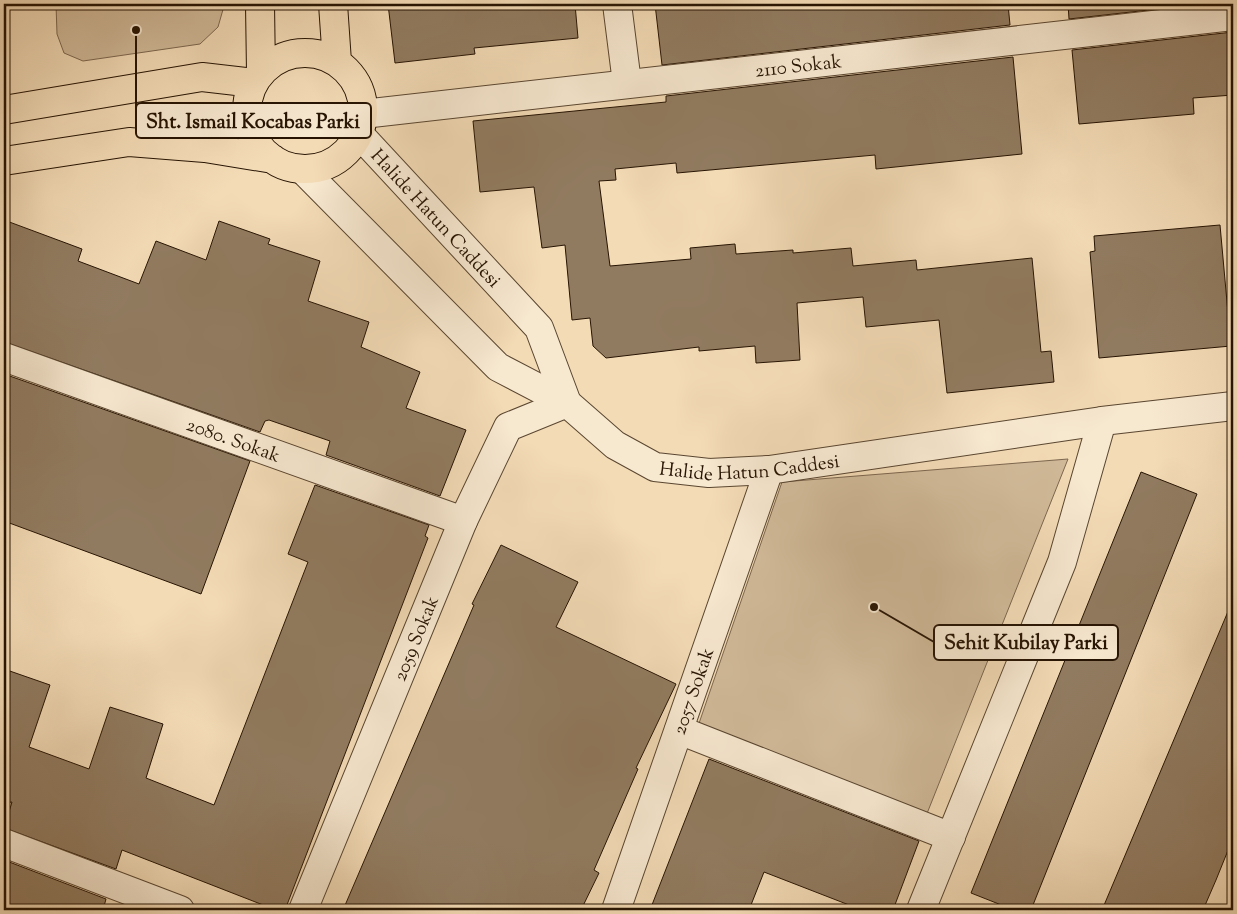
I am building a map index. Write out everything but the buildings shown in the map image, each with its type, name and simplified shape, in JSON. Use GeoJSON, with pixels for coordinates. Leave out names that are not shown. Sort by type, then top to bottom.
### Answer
{"type":"FeatureCollection","features":[{"type":"Feature","properties":{"kind":"main road"},"geometry":{"type":"LineString","coordinates":[[4,110],[202,77],[258,78],[280,58],[300,52],[320,54],[337,62],[352,76],[361,94],[361,124],[348,150],[332,162],[318,168],[302,169],[287,166],[273,159],[261,149],[253,136],[248,122],[247,106],[258,78],[260,4]]}},
{"type":"Feature","properties":{"kind":"main road"},"geometry":{"type":"LineString","coordinates":[[333,4],[337,62]]}},
{"type":"Feature","properties":{"kind":"main road"},"geometry":{"type":"LineString","coordinates":[[4,161],[129,142],[205,148],[273,159]]}},
{"type":"Feature","properties":{"kind":"street"},"geometry":{"type":"LineString","coordinates":[[617,4],[627,83]]}},
{"type":"Feature","properties":{"kind":"street","name":"2110 Sokak"},"geometry":{"type":"LineString","coordinates":[[361,124],[627,83],[1233,16]]}},
{"type":"Feature","properties":{"kind":"street","name":"Halide Hatun Caddesi"},"geometry":{"type":"LineString","coordinates":[[361,124],[538,328],[567,403],[615,445],[655,466],[709,473],[769,470],[1102,421],[1233,406]]}},
{"type":"Feature","properties":{"kind":"street"},"geometry":{"type":"LineString","coordinates":[[302,169],[498,367],[567,403]]}},
{"type":"Feature","properties":{"kind":"street","name":"2080. Sokak"},"geometry":{"type":"LineString","coordinates":[[4,357],[462,522]]}},
{"type":"Feature","properties":{"kind":"street","name":"2059 Sokak"},"geometry":{"type":"LineString","coordinates":[[303,910],[462,522],[508,427],[567,403]]}},
{"type":"Feature","properties":{"kind":"street"},"geometry":{"type":"LineString","coordinates":[[922,910],[1062,562],[1102,421]]}},
{"type":"Feature","properties":{"kind":"street","name":"2057 Sokak"},"geometry":{"type":"LineString","coordinates":[[616,910],[769,470]]}},
{"type":"Feature","properties":{"kind":"street"},"geometry":{"type":"LineString","coordinates":[[679,730],[951,836]]}},
{"type":"Feature","properties":{"kind":"street"},"geometry":{"type":"LineString","coordinates":[[4,843],[180,910]]}},
{"type":"Feature","properties":{"kind":"shaded area"},"geometry":{"type":"Polygon","coordinates":[[[56,4],[224,4],[224,6],[218,27],[200,44],[83,61],[64,53],[57,34],[56,4]]]}},
{"type":"Feature","properties":{"kind":"shaded area"},"geometry":{"type":"Polygon","coordinates":[[[1068,459],[926,816],[696,732],[782,482],[1068,459]]]}},
{"type":"Feature","properties":{"kind":"place","name":"Sht. Ismail Kocabas Parki"},"geometry":{"type":"Point","coordinates":[136,30]}},
{"type":"Feature","properties":{"kind":"place","name":"Sehit Kubilay Parki"},"geometry":{"type":"Point","coordinates":[874,607]}}]}
